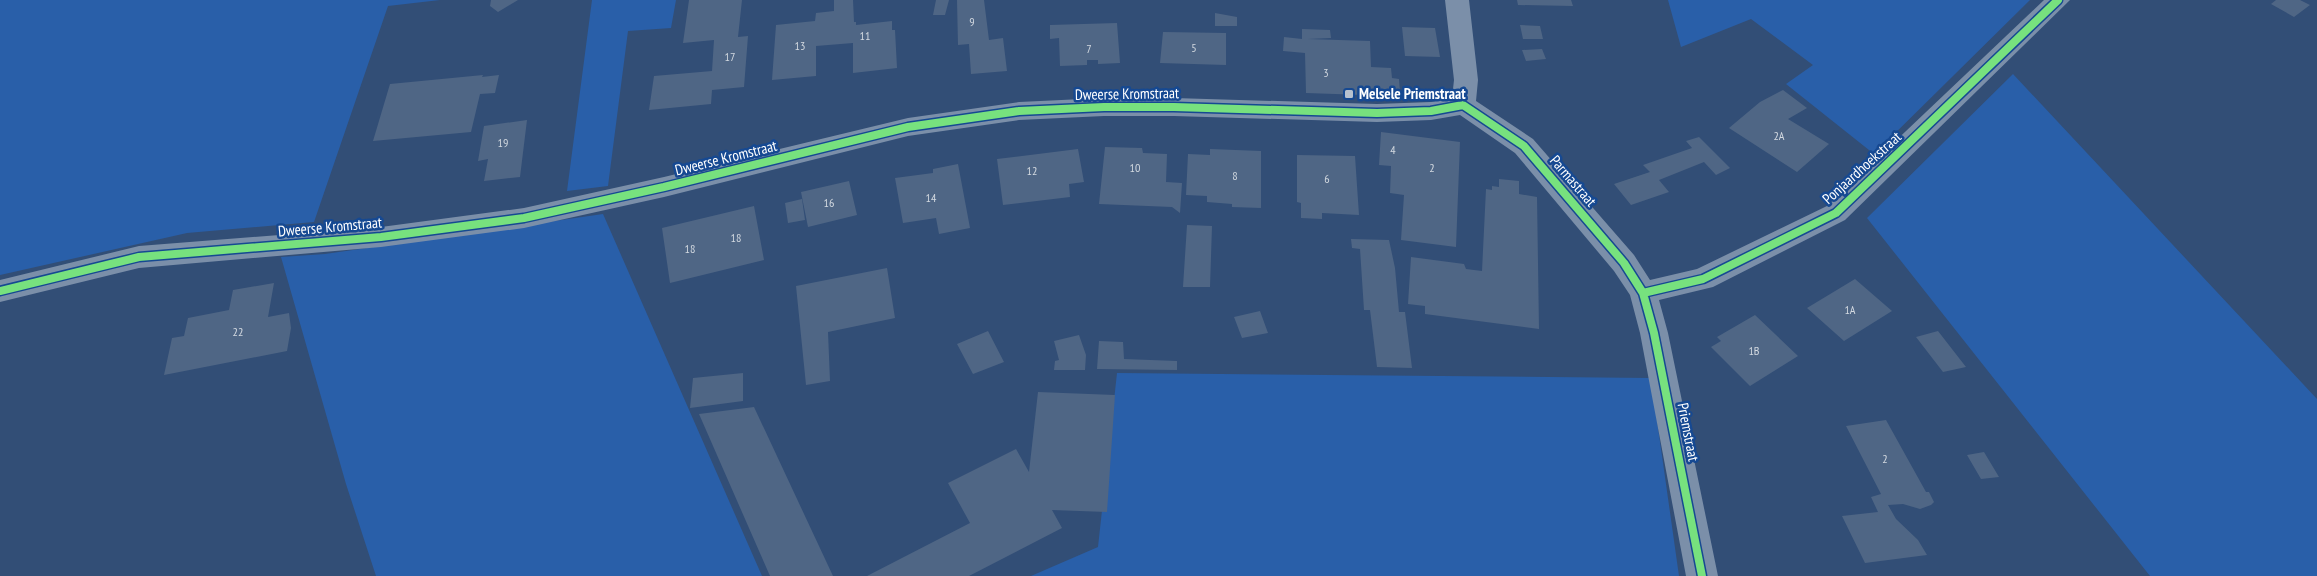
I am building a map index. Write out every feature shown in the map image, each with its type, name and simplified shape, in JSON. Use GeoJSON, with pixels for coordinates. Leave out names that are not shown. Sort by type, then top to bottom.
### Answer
{"type":"FeatureCollection","features":[{"type":"Feature","properties":{"kind":"street"},"geometry":{"type":"LineString","coordinates":[[1457,0],[1466,80],[1463,105]]}},
{"type":"Feature","properties":{"kind":"street","name":"Ponjaardhoekstraat"},"geometry":{"type":"LineString","coordinates":[[1643,294],[1704,279],[1836,213],[2058,0]]}},
{"type":"Feature","properties":{"kind":"street","name":"Dweerse Kromstraat"},"geometry":{"type":"LineString","coordinates":[[0,291],[139,257],[381,237],[524,218],[664,187],[908,127],[1020,111],[1104,107],[1174,107],[1377,113],[1431,111],[1463,105]]}},
{"type":"Feature","properties":{"kind":"street","name":"Parmastraat"},"geometry":{"type":"LineString","coordinates":[[1463,105],[1494,124],[1524,146],[1624,263],[1643,294]]}},
{"type":"Feature","properties":{"kind":"street","name":"Priemstraat"},"geometry":{"type":"LineString","coordinates":[[1643,294],[1654,333],[1702,576]]}},
{"type":"Feature","properties":{"kind":"shaded area"},"geometry":{"type":"Polygon","coordinates":[[[0,0],[440,0],[388,6],[314,222],[187,233],[0,275],[0,0]]]}},
{"type":"Feature","properties":{"kind":"shaded area"},"geometry":{"type":"Polygon","coordinates":[[[592,0],[676,0],[671,28],[628,31],[608,186],[567,191],[592,0]]]}},
{"type":"Feature","properties":{"kind":"shaded area"},"geometry":{"type":"Polygon","coordinates":[[[1668,0],[2030,0],[1874,154],[1786,84],[1813,65],[1751,19],[1681,47],[1668,0]]]}},
{"type":"Feature","properties":{"kind":"shaded area"},"geometry":{"type":"Polygon","coordinates":[[[2013,74],[2317,399],[2317,576],[2150,576],[1867,218],[2013,74]]]}},
{"type":"Feature","properties":{"kind":"shaded area"},"geometry":{"type":"Polygon","coordinates":[[[603,214],[762,576],[376,576],[346,484],[281,257],[325,254],[603,214]]]}},
{"type":"Feature","properties":{"kind":"shaded area"},"geometry":{"type":"Polygon","coordinates":[[[1117,373],[1651,378],[1679,576],[1031,576],[1098,547],[1117,373]]]}},
{"type":"Feature","properties":{"kind":"building"},"geometry":{"type":"Polygon","coordinates":[[[491,0],[518,0],[498,12],[490,6],[491,0]]]}},
{"type":"Feature","properties":{"kind":"building"},"geometry":{"type":"Polygon","coordinates":[[[689,0],[742,0],[738,37],[748,36],[744,87],[712,90],[711,104],[649,110],[654,76],[712,71],[714,40],[683,43],[689,0]]]}},
{"type":"Feature","properties":{"kind":"building"},"geometry":{"type":"Polygon","coordinates":[[[834,0],[853,0],[854,22],[856,22],[856,25],[892,21],[892,30],[895,30],[897,68],[853,73],[853,43],[816,46],[816,76],[772,80],[776,25],[815,21],[816,13],[834,11],[834,0]]]}},
{"type":"Feature","properties":{"kind":"building"},"geometry":{"type":"Polygon","coordinates":[[[936,0],[949,0],[945,15],[933,15],[936,0]]]}},
{"type":"Feature","properties":{"kind":"building"},"geometry":{"type":"Polygon","coordinates":[[[957,0],[984,0],[989,40],[1003,38],[1007,71],[971,74],[969,44],[958,45],[957,0]]]}},
{"type":"Feature","properties":{"kind":"building"},"geometry":{"type":"Polygon","coordinates":[[[1517,0],[1571,0],[1573,6],[1518,5],[1517,0]]]}},
{"type":"Feature","properties":{"kind":"building"},"geometry":{"type":"Polygon","coordinates":[[[2276,0],[2300,0],[2310,5],[2294,17],[2271,4],[2276,0]]]}},
{"type":"Feature","properties":{"kind":"building"},"geometry":{"type":"Polygon","coordinates":[[[1215,13],[1237,17],[1237,26],[1215,26],[1215,13]]]}},
{"type":"Feature","properties":{"kind":"building"},"geometry":{"type":"Polygon","coordinates":[[[1117,23],[1120,63],[1098,64],[1098,60],[1087,60],[1087,65],[1060,66],[1059,38],[1050,39],[1050,25],[1117,23]]]}},
{"type":"Feature","properties":{"kind":"building"},"geometry":{"type":"Polygon","coordinates":[[[1520,25],[1540,26],[1543,39],[1523,39],[1520,25]]]}},
{"type":"Feature","properties":{"kind":"building"},"geometry":{"type":"Polygon","coordinates":[[[1402,27],[1435,28],[1440,57],[1405,56],[1402,27]]]}},
{"type":"Feature","properties":{"kind":"building"},"geometry":{"type":"Polygon","coordinates":[[[1302,29],[1330,30],[1331,38],[1308,39],[1370,41],[1371,67],[1391,68],[1392,78],[1399,79],[1400,93],[1393,93],[1393,96],[1306,93],[1305,53],[1283,51],[1284,37],[1302,39],[1302,29]]]}},
{"type":"Feature","properties":{"kind":"building"},"geometry":{"type":"Polygon","coordinates":[[[1163,32],[1226,33],[1226,65],[1160,63],[1163,32]]]}},
{"type":"Feature","properties":{"kind":"building"},"geometry":{"type":"Polygon","coordinates":[[[1542,49],[1546,59],[1526,61],[1522,50],[1542,49]]]}},
{"type":"Feature","properties":{"kind":"building"},"geometry":{"type":"Polygon","coordinates":[[[483,75],[482,77],[499,75],[495,93],[480,94],[471,132],[373,141],[390,84],[483,75]]]}},
{"type":"Feature","properties":{"kind":"building"},"geometry":{"type":"Polygon","coordinates":[[[1783,90],[1807,108],[1788,119],[1829,144],[1797,172],[1729,128],[1760,102],[1783,90]]]}},
{"type":"Feature","properties":{"kind":"building"},"geometry":{"type":"Polygon","coordinates":[[[527,120],[520,177],[484,181],[488,159],[478,161],[484,126],[527,120]]]}},
{"type":"Feature","properties":{"kind":"building"},"geometry":{"type":"Polygon","coordinates":[[[1381,132],[1460,142],[1456,247],[1401,240],[1404,195],[1390,193],[1391,166],[1379,165],[1381,132]]]}},
{"type":"Feature","properties":{"kind":"building"},"geometry":{"type":"Polygon","coordinates":[[[1699,137],[1730,168],[1716,175],[1704,162],[1659,180],[1669,192],[1631,205],[1614,184],[1650,172],[1643,165],[1692,148],[1686,141],[1699,137]]]}},
{"type":"Feature","properties":{"kind":"building"},"geometry":{"type":"Polygon","coordinates":[[[1105,147],[1142,148],[1143,153],[1167,154],[1166,182],[1182,183],[1180,213],[1172,207],[1099,204],[1105,147]]]}},
{"type":"Feature","properties":{"kind":"building"},"geometry":{"type":"Polygon","coordinates":[[[1078,149],[1084,182],[1069,184],[1070,197],[1003,205],[997,159],[1078,149]]]}},
{"type":"Feature","properties":{"kind":"building"},"geometry":{"type":"Polygon","coordinates":[[[1210,149],[1261,151],[1261,208],[1232,207],[1232,204],[1207,202],[1207,196],[1186,195],[1188,154],[1210,155],[1210,149]]]}},
{"type":"Feature","properties":{"kind":"building"},"geometry":{"type":"Polygon","coordinates":[[[1297,155],[1355,156],[1359,215],[1322,213],[1322,219],[1301,218],[1301,203],[1297,202],[1297,155]]]}},
{"type":"Feature","properties":{"kind":"building"},"geometry":{"type":"Polygon","coordinates":[[[958,164],[970,228],[939,234],[936,218],[903,223],[895,178],[933,173],[933,169],[958,164]]]}},
{"type":"Feature","properties":{"kind":"building"},"geometry":{"type":"Polygon","coordinates":[[[1499,179],[1519,181],[1519,194],[1537,197],[1539,329],[1425,314],[1425,306],[1408,304],[1411,257],[1464,264],[1466,269],[1482,271],[1486,189],[1492,190],[1492,186],[1499,187],[1499,179]]]}},
{"type":"Feature","properties":{"kind":"building"},"geometry":{"type":"Polygon","coordinates":[[[849,181],[857,215],[808,227],[801,192],[849,181]]]}},
{"type":"Feature","properties":{"kind":"building"},"geometry":{"type":"Polygon","coordinates":[[[802,199],[805,220],[788,223],[785,203],[802,199]]]}},
{"type":"Feature","properties":{"kind":"building"},"geometry":{"type":"Polygon","coordinates":[[[754,206],[764,260],[670,283],[662,228],[754,206]]]}},
{"type":"Feature","properties":{"kind":"building"},"geometry":{"type":"Polygon","coordinates":[[[1187,225],[1212,226],[1210,287],[1183,287],[1187,225]]]}},
{"type":"Feature","properties":{"kind":"building"},"geometry":{"type":"Polygon","coordinates":[[[1351,239],[1389,240],[1395,268],[1399,312],[1405,312],[1412,368],[1377,367],[1370,310],[1364,310],[1360,249],[1352,248],[1351,239]]]}},
{"type":"Feature","properties":{"kind":"building"},"geometry":{"type":"Polygon","coordinates":[[[887,268],[895,318],[828,332],[830,381],[806,385],[796,286],[887,268]]]}},
{"type":"Feature","properties":{"kind":"building"},"geometry":{"type":"Polygon","coordinates":[[[1855,279],[1892,311],[1844,341],[1807,308],[1855,279]]]}},
{"type":"Feature","properties":{"kind":"building"},"geometry":{"type":"Polygon","coordinates":[[[274,283],[268,317],[289,313],[291,328],[287,351],[164,375],[172,338],[184,336],[188,318],[229,310],[233,290],[274,283]]]}},
{"type":"Feature","properties":{"kind":"building"},"geometry":{"type":"Polygon","coordinates":[[[1260,311],[1268,333],[1242,338],[1234,317],[1260,311]]]}},
{"type":"Feature","properties":{"kind":"building"},"geometry":{"type":"Polygon","coordinates":[[[1755,315],[1798,356],[1750,386],[1711,347],[1721,341],[1717,337],[1755,315]]]}},
{"type":"Feature","properties":{"kind":"building"},"geometry":{"type":"Polygon","coordinates":[[[988,331],[1004,362],[973,374],[957,344],[988,331]]]}},
{"type":"Feature","properties":{"kind":"building"},"geometry":{"type":"Polygon","coordinates":[[[1938,331],[1966,367],[1943,372],[1916,337],[1938,331]]]}},
{"type":"Feature","properties":{"kind":"building"},"geometry":{"type":"Polygon","coordinates":[[[1079,335],[1086,355],[1085,370],[1054,370],[1055,361],[1059,360],[1054,341],[1079,335]]]}},
{"type":"Feature","properties":{"kind":"building"},"geometry":{"type":"Polygon","coordinates":[[[1099,341],[1123,342],[1124,359],[1177,361],[1177,370],[1097,369],[1099,341]]]}},
{"type":"Feature","properties":{"kind":"building"},"geometry":{"type":"Polygon","coordinates":[[[743,373],[743,401],[690,408],[693,378],[743,373]]]}},
{"type":"Feature","properties":{"kind":"building"},"geometry":{"type":"Polygon","coordinates":[[[1038,392],[1115,395],[1107,512],[1052,510],[1062,528],[969,576],[867,576],[970,523],[948,483],[1016,449],[1029,472],[1038,392]]]}},
{"type":"Feature","properties":{"kind":"building"},"geometry":{"type":"Polygon","coordinates":[[[754,407],[833,576],[770,576],[699,414],[754,407]]]}},
{"type":"Feature","properties":{"kind":"building"},"geometry":{"type":"Polygon","coordinates":[[[1886,420],[1926,492],[1929,492],[1934,502],[1920,509],[1903,504],[1888,505],[1896,519],[1918,540],[1927,555],[1865,563],[1842,516],[1878,512],[1871,497],[1881,494],[1846,426],[1886,420]]]}},
{"type":"Feature","properties":{"kind":"building"},"geometry":{"type":"Polygon","coordinates":[[[1984,452],[1999,477],[1981,479],[1967,455],[1984,452]]]}},
{"type":"Feature","properties":{"kind":"cycle path"},"geometry":{"type":"LineString","coordinates":[[1643,293],[1703,279],[1836,213],[2058,0]]}},
{"type":"Feature","properties":{"kind":"cycle path"},"geometry":{"type":"LineString","coordinates":[[0,291],[139,257],[381,237],[524,218],[664,187],[908,127],[1019,111],[1104,107],[1174,107],[1377,113],[1431,111],[1463,105],[1494,124],[1524,146],[1624,263],[1643,293],[1654,333],[1702,576]]}},
{"type":"Feature","properties":{"kind":"place","name":"Melsele Priemstraat"},"geometry":{"type":"Point","coordinates":[1349,94]}}]}
